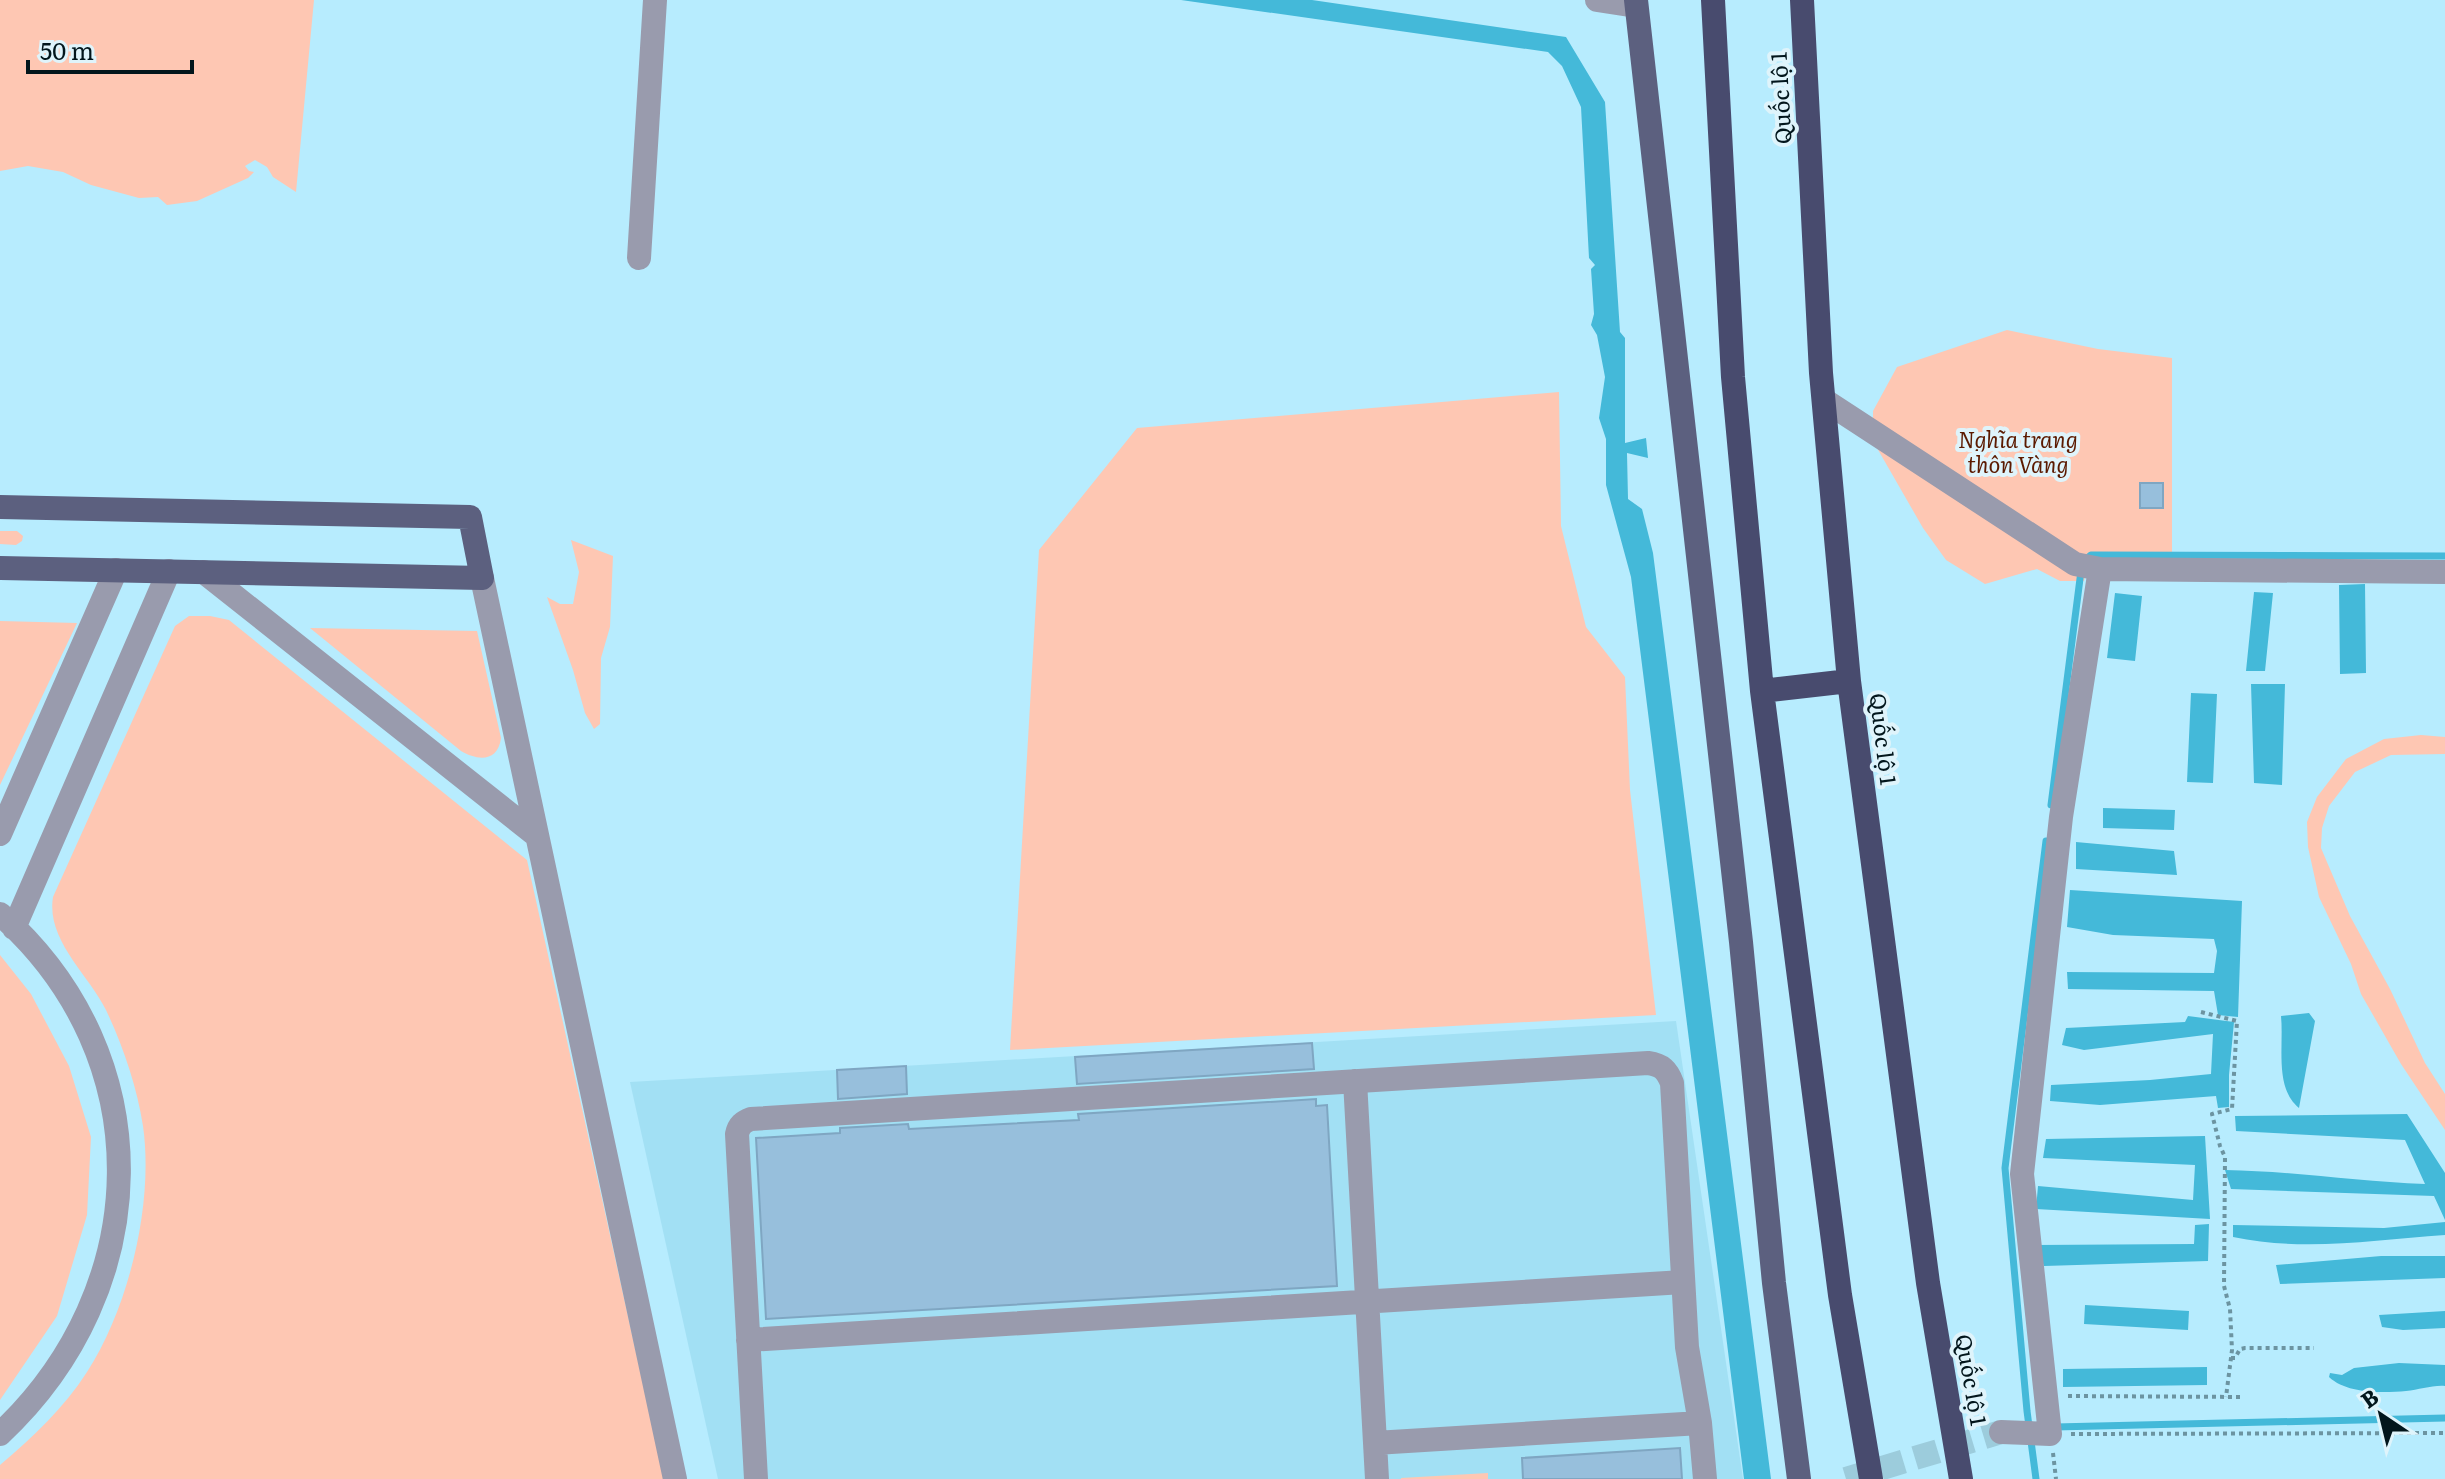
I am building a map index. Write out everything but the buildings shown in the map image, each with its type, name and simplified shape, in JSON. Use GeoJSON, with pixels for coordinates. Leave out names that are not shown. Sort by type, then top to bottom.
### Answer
{"type":"FeatureCollection","features":[{"type":"Feature","properties":{"kind":"highway"},"geometry":{"type":"LineString","coordinates":[[1713,0],[1733,377],[1762,691],[1840,1295],[1871,1479]]}},
{"type":"Feature","properties":{"kind":"highway","name":"Quốc lộ 1"},"geometry":{"type":"LineString","coordinates":[[1802,0],[1824,400],[1849,681],[1928,1283],[1961,1479]]}},
{"type":"Feature","properties":{"kind":"highway"},"geometry":{"type":"LineString","coordinates":[[1762,691],[1849,681]]}},
{"type":"Feature","properties":{"kind":"main road"},"geometry":{"type":"LineString","coordinates":[[1636,3],[1741,942],[1774,1283],[1799,1479]]}},
{"type":"Feature","properties":{"kind":"main road"},"geometry":{"type":"LineString","coordinates":[[0,507],[470,517],[482,578],[0,568]]}},
{"type":"Feature","properties":{"kind":"street"},"geometry":{"type":"LineString","coordinates":[[639,258],[655,0]]}},
{"type":"Feature","properties":{"kind":"street"},"geometry":{"type":"LineString","coordinates":[[1597,0],[1636,3]]}},
{"type":"Feature","properties":{"kind":"street"},"geometry":{"type":"LineString","coordinates":[[1824,400],[2075,564],[2100,569],[2445,572]]}},
{"type":"Feature","properties":{"kind":"street"},"geometry":{"type":"LineString","coordinates":[[2001,1432],[2048,1417],[2022,1174],[2061,817],[2100,569]]}},
{"type":"Feature","properties":{"kind":"street"},"geometry":{"type":"LineString","coordinates":[[0,834],[116,570]]}},
{"type":"Feature","properties":{"kind":"street"},"geometry":{"type":"LineString","coordinates":[[0,1434],[42,1390],[75,1342],[100,1289],[115,1232],[120,1174],[115,1116],[100,1059],[76,1006],[43,958],[7,921],[169,571]]}},
{"type":"Feature","properties":{"kind":"street"},"geometry":{"type":"LineString","coordinates":[[204,572],[536,835]]}},
{"type":"Feature","properties":{"kind":"street"},"geometry":{"type":"LineString","coordinates":[[482,578],[675,1479]]}},
{"type":"Feature","properties":{"kind":"street"},"geometry":{"type":"LineString","coordinates":[[756,1479],[737,1134],[744,1122],[751,1119],[1633,1063],[1659,1065],[1668,1073],[1672,1083],[1687,1347],[1700,1423],[1705,1479]]}},
{"type":"Feature","properties":{"kind":"street"},"geometry":{"type":"LineString","coordinates":[[1355,1081],[1377,1479]]}},
{"type":"Feature","properties":{"kind":"street"},"geometry":{"type":"LineString","coordinates":[[748,1340],[1683,1282]]}},
{"type":"Feature","properties":{"kind":"street"},"geometry":{"type":"LineString","coordinates":[[1375,1443],[1700,1423]]}},
{"type":"Feature","properties":{"kind":"path"},"geometry":{"type":"LineString","coordinates":[[2201,1012],[2237,1021],[2232,1109],[2212,1114],[2225,1157],[2224,1286],[2230,1309],[2231,1358],[2226,1397]]}},
{"type":"Feature","properties":{"kind":"path"},"geometry":{"type":"LineString","coordinates":[[2231,1358],[2245,1348],[2314,1348]]}},
{"type":"Feature","properties":{"kind":"path"},"geometry":{"type":"LineString","coordinates":[[2048,1417],[2243,1397]]}},
{"type":"Feature","properties":{"kind":"path"},"geometry":{"type":"LineString","coordinates":[[2048,1417],[2445,1433]]}},
{"type":"Feature","properties":{"kind":"shaded area"},"geometry":{"type":"Polygon","coordinates":[[[1181,0],[1312,0],[1566,37],[1605,102],[1620,332],[1625,338],[1625,443],[1646,438],[1648,458],[1627,453],[1628,499],[1642,509],[1653,553],[1771,1479],[1744,1479],[1631,577],[1606,485],[1606,439],[1599,418],[1605,377],[1597,335],[1591,325],[1594,314],[1591,269],[1595,265],[1589,258],[1581,107],[1562,66],[1548,52],[1181,0]]]}},
{"type":"Feature","properties":{"kind":"shaded area"},"geometry":{"type":"Polygon","coordinates":[[[2365,584],[2366,673],[2340,674],[2339,585],[2365,584]]]}},
{"type":"Feature","properties":{"kind":"shaded area"},"geometry":{"type":"Polygon","coordinates":[[[2254,592],[2273,593],[2265,671],[2246,671],[2254,592]]]}},
{"type":"Feature","properties":{"kind":"shaded area"},"geometry":{"type":"Polygon","coordinates":[[[2115,593],[2142,596],[2135,661],[2107,658],[2115,593]]]}},
{"type":"Feature","properties":{"kind":"shaded area"},"geometry":{"type":"Polygon","coordinates":[[[2251,684],[2285,684],[2282,785],[2254,783],[2251,684]]]}},
{"type":"Feature","properties":{"kind":"shaded area"},"geometry":{"type":"Polygon","coordinates":[[[2191,693],[2217,694],[2213,783],[2187,782],[2191,693]]]}},
{"type":"Feature","properties":{"kind":"shaded area"},"geometry":{"type":"Polygon","coordinates":[[[2103,808],[2175,810],[2174,830],[2103,828],[2103,808]]]}},
{"type":"Feature","properties":{"kind":"shaded area"},"geometry":{"type":"Polygon","coordinates":[[[2076,842],[2174,851],[2177,875],[2076,869],[2076,842]]]}},
{"type":"Feature","properties":{"kind":"shaded area"},"geometry":{"type":"Polygon","coordinates":[[[2070,890],[2242,901],[2238,1017],[2218,1015],[2214,991],[2068,989],[2067,972],[2214,973],[2217,951],[2214,939],[2113,935],[2067,927],[2070,890]]]}},
{"type":"Feature","properties":{"kind":"shaded area"},"geometry":{"type":"Polygon","coordinates":[[[2309,1013],[2315,1021],[2299,1108],[2291,1099],[2283,1078],[2281,1016],[2309,1013]]]}},
{"type":"Feature","properties":{"kind":"shaded area"},"geometry":{"type":"Polygon","coordinates":[[[2188,1016],[2234,1022],[2229,1107],[2218,1108],[2216,1096],[2100,1105],[2050,1101],[2051,1085],[2211,1074],[2213,1034],[2084,1050],[2062,1045],[2066,1028],[2185,1022],[2188,1016]]]}},
{"type":"Feature","properties":{"kind":"shaded area"},"geometry":{"type":"Polygon","coordinates":[[[1676,1021],[1743,1479],[718,1479],[630,1082],[1676,1021]]]}},
{"type":"Feature","properties":{"kind":"shaded area"},"geometry":{"type":"Polygon","coordinates":[[[2407,1114],[2445,1173],[2445,1220],[2434,1196],[2231,1189],[2225,1170],[2425,1184],[2405,1140],[2236,1131],[2235,1116],[2407,1114]]]}},
{"type":"Feature","properties":{"kind":"shaded area"},"geometry":{"type":"Polygon","coordinates":[[[2205,1136],[2210,1219],[2036,1209],[2038,1186],[2193,1200],[2195,1165],[2043,1158],[2046,1139],[2205,1136]]]}},
{"type":"Feature","properties":{"kind":"shaded area"},"geometry":{"type":"Polygon","coordinates":[[[2445,1222],[2445,1235],[2365,1242],[2286,1244],[2233,1237],[2233,1225],[2384,1228],[2445,1222]]]}},
{"type":"Feature","properties":{"kind":"shaded area"},"geometry":{"type":"Polygon","coordinates":[[[2209,1224],[2208,1261],[2044,1266],[2036,1245],[2194,1244],[2195,1225],[2209,1224]]]}},
{"type":"Feature","properties":{"kind":"shaded area"},"geometry":{"type":"Polygon","coordinates":[[[2381,1256],[2445,1256],[2445,1278],[2280,1284],[2276,1265],[2381,1256]]]}},
{"type":"Feature","properties":{"kind":"shaded area"},"geometry":{"type":"Polygon","coordinates":[[[2085,1305],[2189,1311],[2188,1330],[2084,1324],[2085,1305]]]}},
{"type":"Feature","properties":{"kind":"shaded area"},"geometry":{"type":"Polygon","coordinates":[[[2445,1311],[2445,1328],[2403,1330],[2382,1327],[2379,1315],[2445,1311]]]}},
{"type":"Feature","properties":{"kind":"shaded area"},"geometry":{"type":"Polygon","coordinates":[[[2399,1363],[2445,1365],[2445,1386],[2376,1392],[2345,1387],[2329,1377],[2330,1373],[2342,1375],[2354,1368],[2399,1363]]]}},
{"type":"Feature","properties":{"kind":"shaded area"},"geometry":{"type":"Polygon","coordinates":[[[2207,1367],[2207,1385],[2063,1387],[2063,1369],[2207,1367]]]}},
{"type":"Feature","properties":{"kind":"green space"},"geometry":{"type":"Polygon","coordinates":[[[0,0],[314,0],[296,192],[255,160],[245,166],[254,172],[248,178],[197,201],[167,205],[158,197],[139,198],[91,185],[63,172],[28,166],[0,171],[0,0]]]}},
{"type":"Feature","properties":{"kind":"green space","name":"Nghĩa trang thôn Vàng"},"geometry":{"type":"Polygon","coordinates":[[[2007,330],[2098,349],[2172,358],[2172,559],[2090,560],[2084,581],[2060,581],[2037,569],[1985,584],[1946,560],[1923,528],[1873,441],[1873,411],[1897,367],[2007,330]]]}},
{"type":"Feature","properties":{"kind":"green space"},"geometry":{"type":"Polygon","coordinates":[[[1559,392],[1561,526],[1586,627],[1625,677],[1630,790],[1656,1015],[1010,1050],[1039,550],[1137,428],[1559,392]]]}},
{"type":"Feature","properties":{"kind":"green space"},"geometry":{"type":"Polygon","coordinates":[[[0,531],[17,531],[23,536],[22,541],[16,545],[0,544],[0,531]]]}},
{"type":"Feature","properties":{"kind":"green space"},"geometry":{"type":"Polygon","coordinates":[[[571,540],[613,556],[610,627],[601,658],[600,724],[594,729],[585,713],[547,597],[560,604],[573,604],[579,572],[571,540]]]}},
{"type":"Feature","properties":{"kind":"green space"},"geometry":{"type":"Polygon","coordinates":[[[189,616],[229,620],[527,860],[664,1479],[0,1479],[0,1465],[47,1422],[87,1372],[115,1317],[135,1254],[145,1188],[143,1126],[137,1096],[124,1052],[106,1010],[70,956],[56,928],[53,897],[175,626],[189,616]]]}},
{"type":"Feature","properties":{"kind":"green space"},"geometry":{"type":"Polygon","coordinates":[[[0,621],[77,623],[0,785],[0,621]]]}},
{"type":"Feature","properties":{"kind":"green space"},"geometry":{"type":"Polygon","coordinates":[[[310,628],[477,631],[501,738],[496,752],[480,758],[461,751],[310,628]]]}},
{"type":"Feature","properties":{"kind":"green space"},"geometry":{"type":"Polygon","coordinates":[[[2421,735],[2445,737],[2445,754],[2391,755],[2355,772],[2329,806],[2322,828],[2321,848],[2350,916],[2390,989],[2425,1063],[2445,1094],[2445,1130],[2401,1064],[2361,994],[2351,964],[2319,897],[2308,847],[2307,822],[2317,797],[2346,759],[2384,739],[2421,735]]]}},
{"type":"Feature","properties":{"kind":"green space"},"geometry":{"type":"Polygon","coordinates":[[[0,955],[31,994],[69,1066],[91,1137],[87,1215],[57,1316],[0,1400],[0,955]]]}},
{"type":"Feature","properties":{"kind":"green space"},"geometry":{"type":"Polygon","coordinates":[[[1488,1473],[1488,1479],[1401,1479],[1401,1478],[1488,1473]]]}},
{"type":"Feature","properties":{"kind":"waterway"},"geometry":{"type":"LineString","coordinates":[[2085,560],[2091,555],[2445,556]]}},
{"type":"Feature","properties":{"kind":"waterway"},"geometry":{"type":"LineString","coordinates":[[2051,805],[2081,571]]}},
{"type":"Feature","properties":{"kind":"waterway"},"geometry":{"type":"LineString","coordinates":[[2036,1479],[2005,1168],[2046,841]]}},
{"type":"Feature","properties":{"kind":"waterway"},"geometry":{"type":"LineString","coordinates":[[2055,1427],[2445,1418]]}},
{"type":"Feature","properties":{"kind":"tunnel"},"geometry":{"type":"LineString","coordinates":[[1846,1479],[2001,1432]]}}]}
